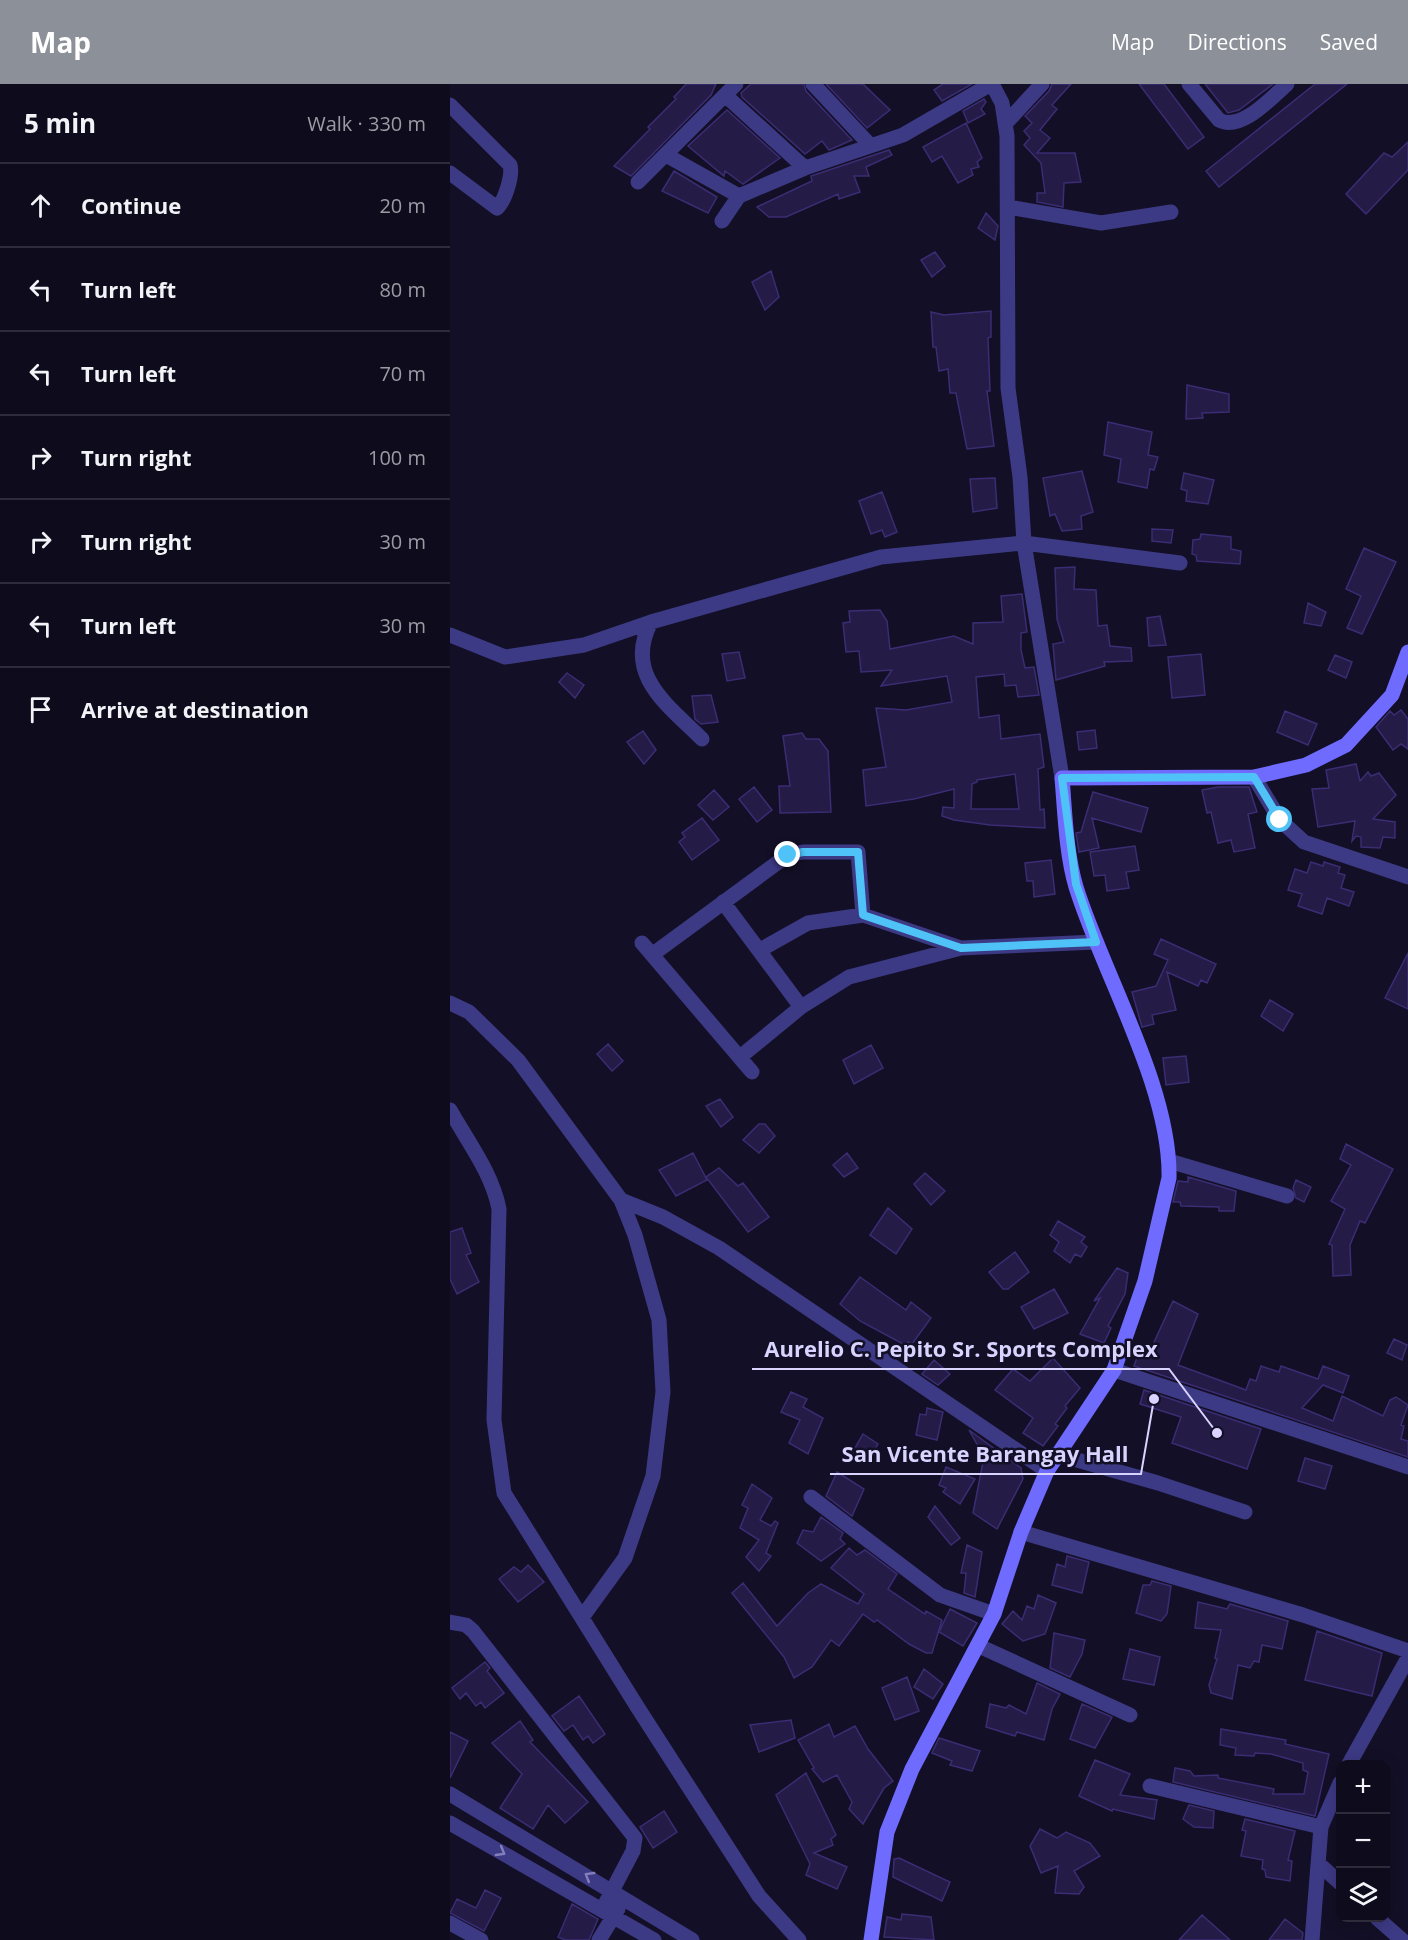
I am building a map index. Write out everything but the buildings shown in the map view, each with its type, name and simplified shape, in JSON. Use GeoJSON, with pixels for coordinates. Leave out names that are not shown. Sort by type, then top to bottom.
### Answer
{"type":"FeatureCollection","features":[{"type":"Feature","properties":{"kind":"street"},"geometry":{"type":"LineString","coordinates":[[813,84],[870,145]]}},
{"type":"Feature","properties":{"kind":"street"},"geometry":{"type":"LineString","coordinates":[[722,221],[739,196],[805,168],[903,135],[991,84],[1002,103],[1008,207],[1008,388],[1020,477],[1024,543],[1062,778],[1076,884],[1096,942],[1154,1087],[1169,1161],[1169,1178],[1145,1281],[1114,1370],[1056,1454],[1047,1471],[1021,1532],[994,1614],[912,1769],[887,1832],[871,1940]]}},
{"type":"Feature","properties":{"kind":"street"},"geometry":{"type":"LineString","coordinates":[[1005,124],[1042,84]]}},
{"type":"Feature","properties":{"kind":"street"},"geometry":{"type":"LineString","coordinates":[[1189,84],[1225,124],[1234,123],[1252,113],[1287,84]]}},
{"type":"Feature","properties":{"kind":"street"},"geometry":{"type":"LineString","coordinates":[[638,182],[730,90],[805,168]]}},
{"type":"Feature","properties":{"kind":"street"},"geometry":{"type":"LineString","coordinates":[[450,105],[506,161],[511,172],[502,202],[497,208],[450,173]]}},
{"type":"Feature","properties":{"kind":"street"},"geometry":{"type":"LineString","coordinates":[[666,155],[739,196]]}},
{"type":"Feature","properties":{"kind":"street"},"geometry":{"type":"LineString","coordinates":[[1008,207],[1101,224],[1171,212]]}},
{"type":"Feature","properties":{"kind":"street"},"geometry":{"type":"LineString","coordinates":[[450,635],[505,657],[584,645],[651,622],[882,557],[1024,543],[1180,563]]}},
{"type":"Feature","properties":{"kind":"street"},"geometry":{"type":"LineString","coordinates":[[651,622],[643,638],[642,652],[648,681],[666,704],[702,739]]}},
{"type":"Feature","properties":{"kind":"street"},"geometry":{"type":"LineString","coordinates":[[1062,778],[1254,777],[1306,765],[1346,745],[1392,695],[1408,652]]}},
{"type":"Feature","properties":{"kind":"street"},"geometry":{"type":"LineString","coordinates":[[1254,777],[1280,820],[1305,842],[1408,877]]}},
{"type":"Feature","properties":{"kind":"street"},"geometry":{"type":"LineString","coordinates":[[752,1072],[648,949],[723,902],[788,855],[855,851],[860,855],[863,915]]}},
{"type":"Feature","properties":{"kind":"street"},"geometry":{"type":"LineString","coordinates":[[723,902],[801,1007]]}},
{"type":"Feature","properties":{"kind":"street"},"geometry":{"type":"LineString","coordinates":[[760,950],[808,923],[863,915],[961,948]]}},
{"type":"Feature","properties":{"kind":"street"},"geometry":{"type":"LineString","coordinates":[[740,1057],[801,1007],[849,977],[961,948],[1096,942]]}},
{"type":"Feature","properties":{"kind":"street"},"geometry":{"type":"LineString","coordinates":[[450,1003],[469,1012],[518,1059],[621,1200],[635,1234],[659,1320],[663,1392],[653,1476],[625,1558],[583,1616]]}},
{"type":"Feature","properties":{"kind":"street"},"geometry":{"type":"LineString","coordinates":[[450,1110],[488,1176],[496,1192],[500,1209],[494,1420],[504,1492],[638,1708],[759,1896],[799,1940]]}},
{"type":"Feature","properties":{"kind":"street"},"geometry":{"type":"LineString","coordinates":[[1169,1161],[1287,1196]]}},
{"type":"Feature","properties":{"kind":"street"},"geometry":{"type":"LineString","coordinates":[[621,1200],[663,1217],[719,1248],[1047,1471]]}},
{"type":"Feature","properties":{"kind":"street"},"geometry":{"type":"LineString","coordinates":[[1114,1370],[1408,1467]]}},
{"type":"Feature","properties":{"kind":"street"},"geometry":{"type":"LineString","coordinates":[[1056,1454],[1158,1483],[1245,1512]]}},
{"type":"Feature","properties":{"kind":"street"},"geometry":{"type":"LineString","coordinates":[[811,1497],[940,1595],[994,1614]]}},
{"type":"Feature","properties":{"kind":"street"},"geometry":{"type":"LineString","coordinates":[[1021,1532],[1303,1615],[1408,1651]]}},
{"type":"Feature","properties":{"kind":"street"},"geometry":{"type":"LineString","coordinates":[[450,1622],[466,1625],[473,1631],[635,1838],[633,1851],[618,1894],[608,1913],[599,1940]]}},
{"type":"Feature","properties":{"kind":"street"},"geometry":{"type":"LineString","coordinates":[[979,1646],[1130,1714]]}},
{"type":"Feature","properties":{"kind":"street"},"geometry":{"type":"LineString","coordinates":[[1351,1760],[1408,1658]]}},
{"type":"Feature","properties":{"kind":"street"},"geometry":{"type":"LineString","coordinates":[[1150,1786],[1321,1827]]}},
{"type":"Feature","properties":{"kind":"street"},"geometry":{"type":"LineString","coordinates":[[450,1794],[692,1940]]}},
{"type":"Feature","properties":{"kind":"street"},"geometry":{"type":"LineString","coordinates":[[1312,1940],[1321,1827],[1336,1794]]}},
{"type":"Feature","properties":{"kind":"street"},"geometry":{"type":"LineString","coordinates":[[450,1822],[654,1940]]}},
{"type":"Feature","properties":{"kind":"street"},"geometry":{"type":"LineString","coordinates":[[1318,1863],[1336,1879]]}},
{"type":"Feature","properties":{"kind":"street"},"geometry":{"type":"LineString","coordinates":[[1382,1922],[1401,1940]]}},
{"type":"Feature","properties":{"kind":"street"},"geometry":{"type":"LineString","coordinates":[[450,1923],[481,1940]]}},
{"type":"Feature","properties":{"kind":"place","name":"San Vicente Barangay Hall"},"geometry":{"type":"Point","coordinates":[1154,1399]}},
{"type":"Feature","properties":{"kind":"place","name":"Aurelio C. Pepito Sr. Sports Complex"},"geometry":{"type":"Point","coordinates":[1217,1433]}},
{"type":"Feature","properties":{"kind":"route"},"geometry":{"type":"LineString","coordinates":[[788,855],[803,852],[858,852],[863,915],[961,948],[1096,942],[1076,884],[1065,819],[1062,778],[1254,777],[1280,820]]}}]}
